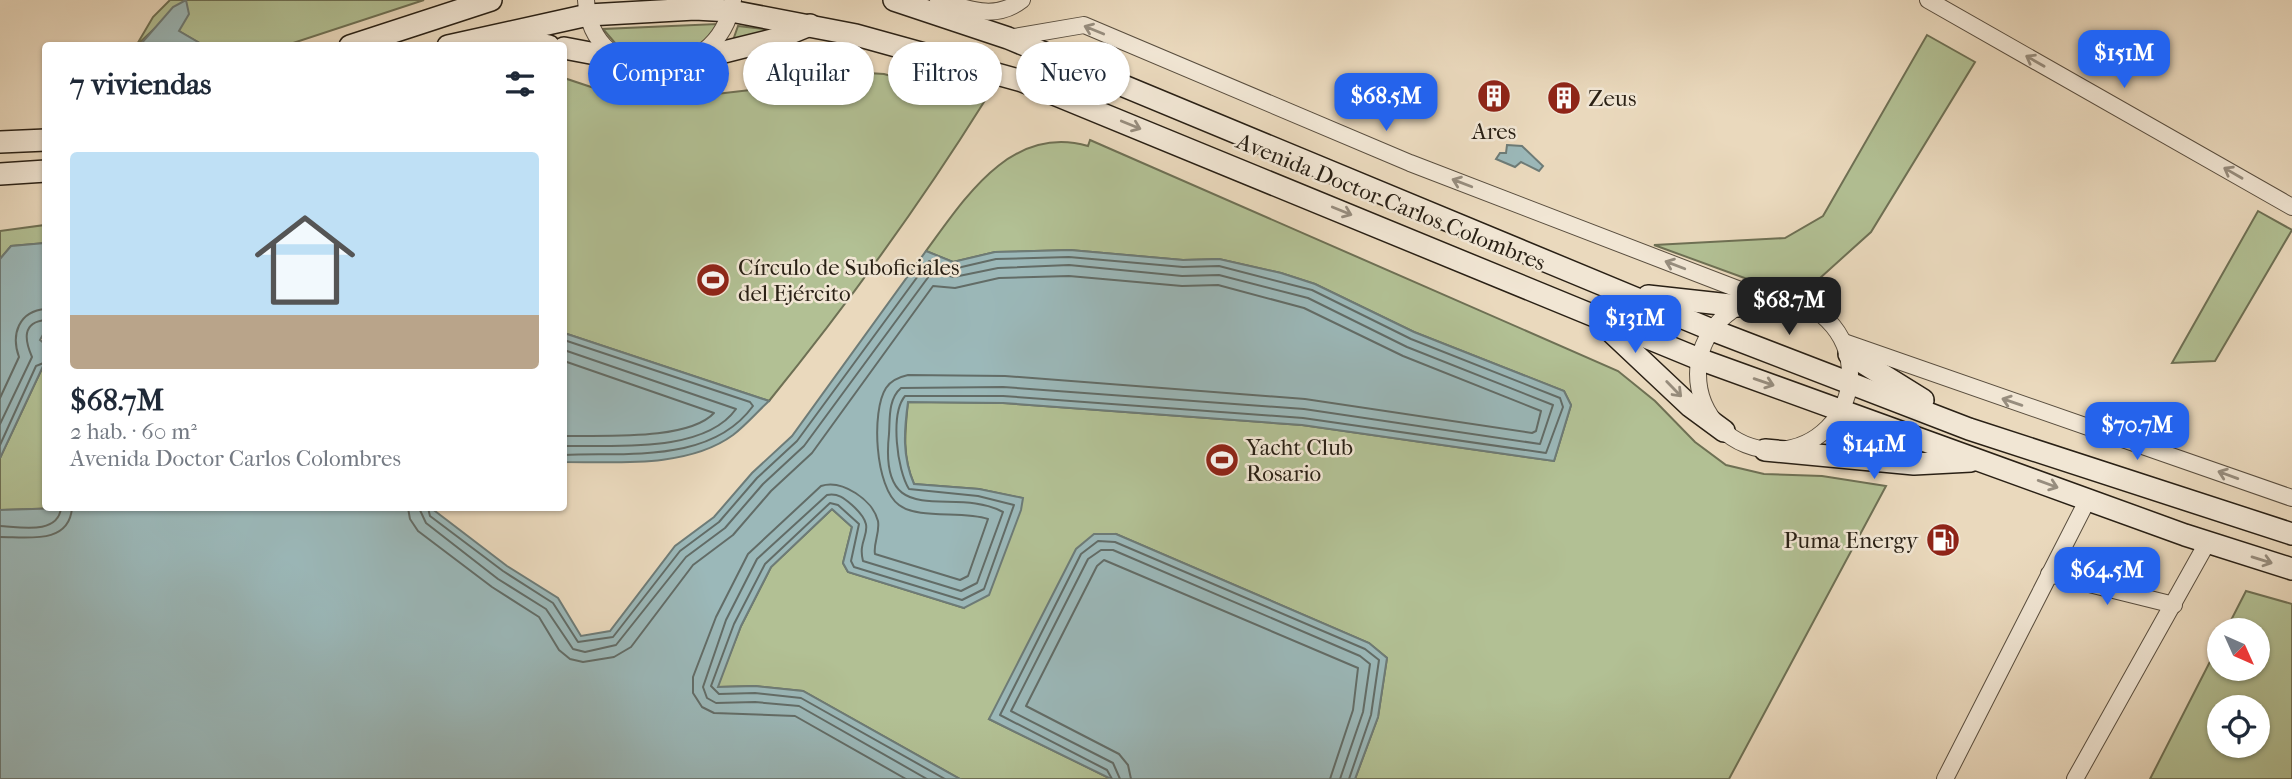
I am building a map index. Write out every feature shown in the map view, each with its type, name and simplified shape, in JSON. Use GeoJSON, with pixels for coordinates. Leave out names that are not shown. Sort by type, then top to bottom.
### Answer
{"type":"FeatureCollection","features":[{"type":"Feature","properties":{"kind":"main road"},"geometry":{"type":"LineString","coordinates":[[362,42],[491,0]]}},
{"type":"Feature","properties":{"kind":"main road","name":"Avenida Doctor Carlos Colombres"},"geometry":{"type":"LineString","coordinates":[[904,3],[1008,38],[1712,330],[1969,429],[2292,534]]}},
{"type":"Feature","properties":{"kind":"main road","name":"Avenida Doctor Carlos Colombres"},"geometry":{"type":"LineString","coordinates":[[463,42],[587,8],[732,6],[856,35],[1022,81],[1699,359],[2207,542],[2292,569]]}},
{"type":"Feature","properties":{"kind":"main road"},"geometry":{"type":"LineString","coordinates":[[729,51],[776,39],[810,25]]}},
{"type":"Feature","properties":{"kind":"main road"},"geometry":{"type":"LineString","coordinates":[[493,34],[530,42]]}},
{"type":"Feature","properties":{"kind":"main road"},"geometry":{"type":"LineString","coordinates":[[567,49],[588,53]]}},
{"type":"Feature","properties":{"kind":"main road"},"geometry":{"type":"LineString","coordinates":[[0,142],[42,140]]}},
{"type":"Feature","properties":{"kind":"main road"},"geometry":{"type":"LineString","coordinates":[[0,174],[42,171]]}},
{"type":"Feature","properties":{"kind":"main road"},"geometry":{"type":"LineString","coordinates":[[1622,293],[1740,306]]}},
{"type":"Feature","properties":{"kind":"main road"},"geometry":{"type":"LineString","coordinates":[[1587,311],[1654,369],[1690,405],[1724,431]]}},
{"type":"Feature","properties":{"kind":"main road"},"geometry":{"type":"LineString","coordinates":[[1846,348],[1969,429]]}},
{"type":"Feature","properties":{"kind":"main road"},"geometry":{"type":"LineString","coordinates":[[1765,450],[1914,464],[1984,461]]}},
{"type":"Feature","properties":{"kind":"street"},"geometry":{"type":"LineString","coordinates":[[904,3],[938,0],[974,11],[997,13],[1022,0]]}},
{"type":"Feature","properties":{"kind":"street"},"geometry":{"type":"LineString","coordinates":[[1935,2],[2292,207]]}},
{"type":"Feature","properties":{"kind":"street"},"geometry":{"type":"LineString","coordinates":[[716,42],[724,30],[732,6]]}},
{"type":"Feature","properties":{"kind":"street"},"geometry":{"type":"LineString","coordinates":[[587,8],[604,42]]}},
{"type":"Feature","properties":{"kind":"street"},"geometry":{"type":"LineString","coordinates":[[1008,38],[1084,25],[1410,163],[1761,298],[1793,299],[1814,308],[1832,323],[1846,348],[1850,383],[1842,410],[1822,433],[1795,447],[1765,450],[1743,444],[1724,431],[1707,411],[1699,386],[1699,359],[1712,330],[1724,316],[1761,298]]}},
{"type":"Feature","properties":{"kind":"street"},"geometry":{"type":"LineString","coordinates":[[1846,348],[2292,498]]}},
{"type":"Feature","properties":{"kind":"street"},"geometry":{"type":"LineString","coordinates":[[1945,779],[2088,499]]}},
{"type":"Feature","properties":{"kind":"street"},"geometry":{"type":"LineString","coordinates":[[2075,779],[2207,542]]}},
{"type":"Feature","properties":{"kind":"street"},"geometry":{"type":"LineString","coordinates":[[2049,574],[2174,605]]}},
{"type":"Feature","properties":{"kind":"green space"},"geometry":{"type":"Polygon","coordinates":[[[170,0],[185,0],[138,42],[153,17],[170,0]]]}},
{"type":"Feature","properties":{"kind":"green space"},"geometry":{"type":"Polygon","coordinates":[[[186,0],[424,0],[296,42],[198,42],[179,31],[186,0]]]}},
{"type":"Feature","properties":{"kind":"green space"},"geometry":{"type":"Polygon","coordinates":[[[717,24],[707,42],[614,42],[603,29],[717,24]]]}},
{"type":"Feature","properties":{"kind":"green space"},"geometry":{"type":"Polygon","coordinates":[[[738,26],[783,31],[732,43],[738,26]]]}},
{"type":"Feature","properties":{"kind":"green space"},"geometry":{"type":"Polygon","coordinates":[[[1927,35],[1975,62],[1871,232],[1809,288],[1750,280],[1654,245],[1785,238],[1823,216],[1927,35]]]}},
{"type":"Feature","properties":{"kind":"green space","name":"Círculo de Suboficiales del Ejército"},"geometry":{"type":"Polygon","coordinates":[[[874,73],[888,75],[888,105],[982,105],[881,255],[769,401],[567,334],[567,79],[588,86],[588,105],[729,105],[729,92],[743,91],[743,105],[874,105],[874,73]]]}},
{"type":"Feature","properties":{"kind":"green space","name":"Yacht Club Rosario"},"geometry":{"type":"Polygon","coordinates":[[[1090,140],[1618,371],[1655,401],[1695,442],[1726,465],[1764,474],[1822,476],[1886,486],[1729,779],[1355,779],[1378,717],[1387,658],[1369,643],[1116,534],[989,719],[1111,779],[960,779],[803,691],[755,686],[717,687],[741,626],[771,567],[832,509],[852,527],[843,563],[848,572],[964,608],[1022,498],[979,489],[914,484],[906,453],[908,402],[1003,403],[1302,425],[1554,461],[1571,405],[1564,391],[1414,332],[1315,284],[1219,259],[1183,260],[1070,250],[995,252],[953,262],[926,251],[974,189],[993,170],[1013,156],[1036,146],[1061,142],[1088,146],[1090,140]]]}},
{"type":"Feature","properties":{"kind":"green space"},"geometry":{"type":"Polygon","coordinates":[[[2258,211],[2292,230],[2215,361],[2172,363],[2258,211]]]}},
{"type":"Feature","properties":{"kind":"green space"},"geometry":{"type":"Polygon","coordinates":[[[42,225],[42,243],[11,246],[0,259],[0,231],[42,225]]]}},
{"type":"Feature","properties":{"kind":"green space"},"geometry":{"type":"Polygon","coordinates":[[[42,368],[42,509],[0,510],[0,458],[42,368]]]}},
{"type":"Feature","properties":{"kind":"green space"},"geometry":{"type":"Polygon","coordinates":[[[2246,591],[2292,604],[2292,779],[2150,779],[2207,667],[2207,681],[2270,681],[2270,618],[2232,618],[2246,591]]]}},
{"type":"Feature","properties":{"kind":"water"},"geometry":{"type":"Polygon","coordinates":[[[186,0],[189,14],[179,31],[198,42],[143,42],[173,7],[186,0]]]}},
{"type":"Feature","properties":{"kind":"water"},"geometry":{"type":"Polygon","coordinates":[[[1507,145],[1522,146],[1543,166],[1539,171],[1521,162],[1515,167],[1496,159],[1500,153],[1506,153],[1507,145]]]}},
{"type":"Feature","properties":{"kind":"water"},"geometry":{"type":"Polygon","coordinates":[[[42,243],[42,368],[0,458],[0,259],[11,246],[42,243]]]}},
{"type":"Feature","properties":{"kind":"water"},"geometry":{"type":"Polygon","coordinates":[[[1070,250],[1183,260],[1219,259],[1315,284],[1414,332],[1564,391],[1571,405],[1554,461],[1302,425],[1003,403],[908,402],[905,443],[907,463],[914,484],[979,489],[1023,498],[989,595],[964,608],[848,572],[843,563],[852,527],[832,509],[771,567],[741,626],[718,687],[755,686],[803,691],[960,779],[0,779],[0,510],[435,511],[507,566],[558,598],[581,636],[610,631],[675,546],[714,517],[752,473],[792,436],[926,251],[953,262],[995,252],[1070,250]]]}},
{"type":"Feature","properties":{"kind":"water"},"geometry":{"type":"Polygon","coordinates":[[[567,334],[769,401],[733,435],[715,446],[674,458],[629,462],[567,462],[567,334]]]}},
{"type":"Feature","properties":{"kind":"water"},"geometry":{"type":"Polygon","coordinates":[[[1094,534],[1116,534],[1369,643],[1387,658],[1378,717],[1355,779],[1111,779],[989,719],[1076,549],[1094,534]]]}},
{"type":"Feature","properties":{"kind":"place","name":"Ares"},"geometry":{"type":"Point","coordinates":[1494,96]}},
{"type":"Feature","properties":{"kind":"place","name":"Zeus"},"geometry":{"type":"Point","coordinates":[1564,98]}},
{"type":"Feature","properties":{"kind":"place","name":"Círculo de Suboficiales del Ejército"},"geometry":{"type":"Point","coordinates":[713,280]}},
{"type":"Feature","properties":{"kind":"place","name":"Yacht Club Rosario"},"geometry":{"type":"Point","coordinates":[1222,460]}},
{"type":"Feature","properties":{"kind":"place","name":"Puma Energy"},"geometry":{"type":"Point","coordinates":[1943,540]}}]}
